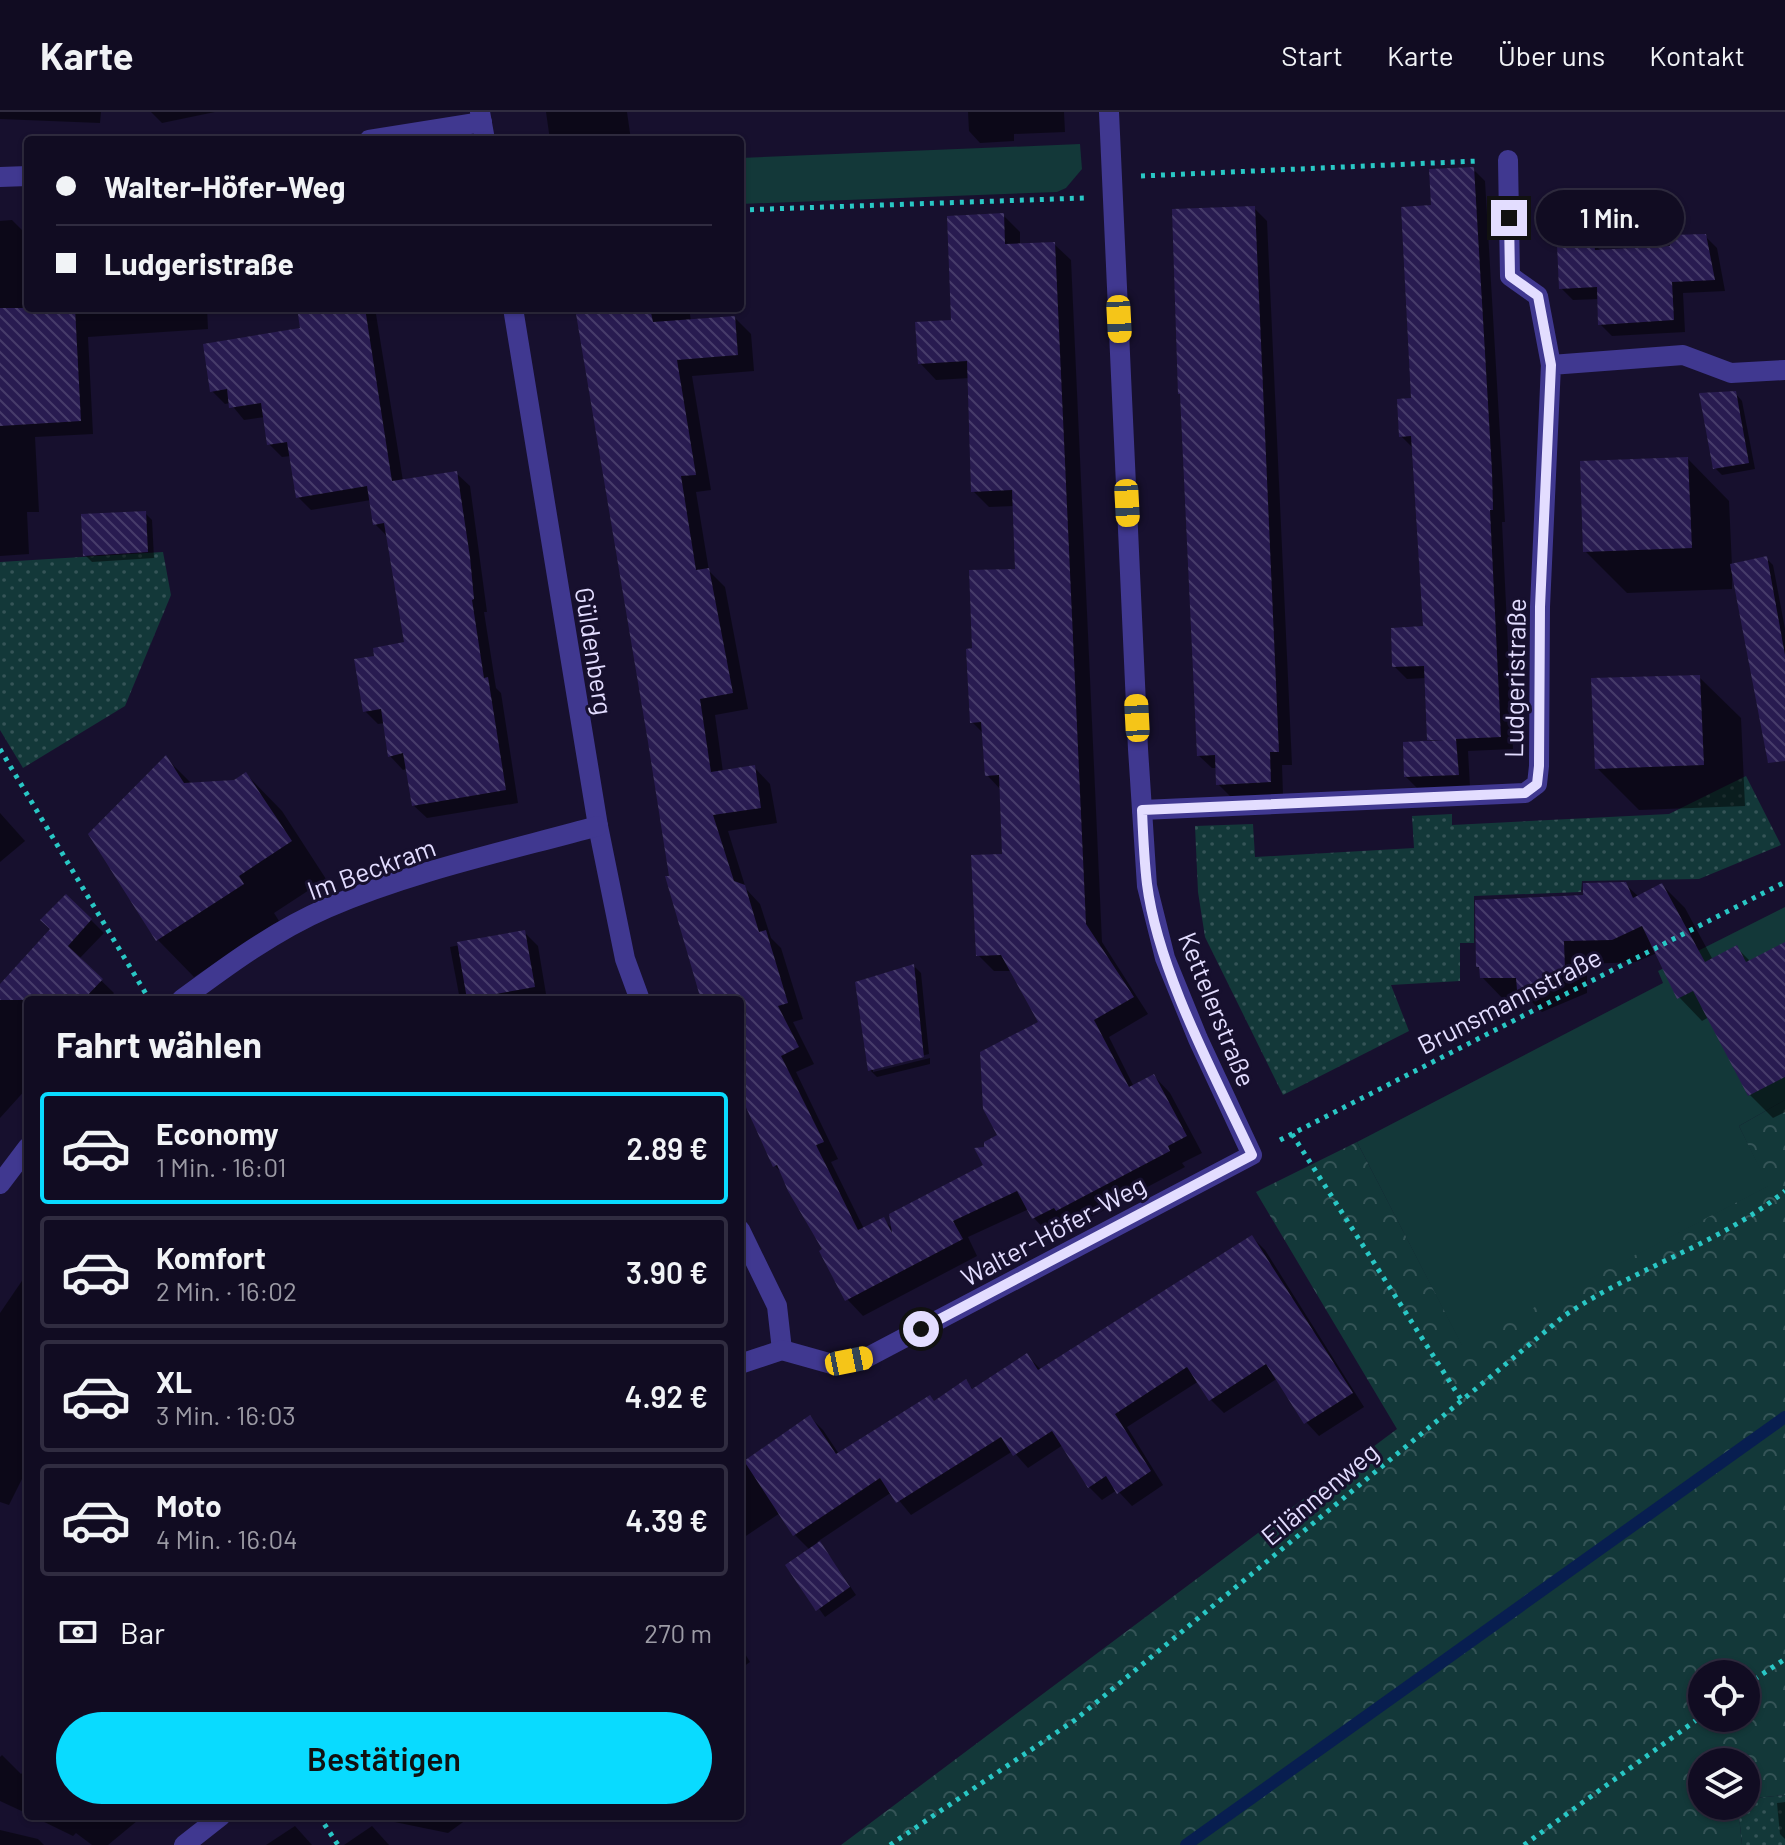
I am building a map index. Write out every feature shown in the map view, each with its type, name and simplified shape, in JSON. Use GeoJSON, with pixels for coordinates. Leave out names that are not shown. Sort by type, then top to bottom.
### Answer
{"type":"FeatureCollection","features":[{"type":"Feature","properties":{"kind":"street","name":"Kettelerstraße"},"geometry":{"type":"LineString","coordinates":[[1109,112],[1147,886],[1165,958],[1198,1039],[1252,1155]]}},
{"type":"Feature","properties":{"kind":"street"},"geometry":{"type":"LineString","coordinates":[[399,136],[483,125]]}},
{"type":"Feature","properties":{"kind":"street","name":"Ludgeristraße"},"geometry":{"type":"LineString","coordinates":[[1142,810],[1525,793],[1537,784],[1540,607],[1551,365],[1538,296],[1510,276],[1508,160]]}},
{"type":"Feature","properties":{"kind":"street"},"geometry":{"type":"LineString","coordinates":[[0,177],[24,176]]}},
{"type":"Feature","properties":{"kind":"street","name":"Güldenberg"},"geometry":{"type":"LineString","coordinates":[[514,312],[598,826],[625,959],[639,996]]}},
{"type":"Feature","properties":{"kind":"street"},"geometry":{"type":"LineString","coordinates":[[1551,365],[1683,355],[1731,373],[1785,370]]}},
{"type":"Feature","properties":{"kind":"street","name":"Im Beckram"},"geometry":{"type":"LineString","coordinates":[[186,996],[242,955],[324,909],[396,882],[598,826]]}},
{"type":"Feature","properties":{"kind":"street"},"geometry":{"type":"LineString","coordinates":[[0,1184],[24,1152]]}},
{"type":"Feature","properties":{"kind":"street","name":"Walter-Höfer-Weg"},"geometry":{"type":"LineString","coordinates":[[782,1350],[832,1364],[866,1358],[1252,1155]]}},
{"type":"Feature","properties":{"kind":"street"},"geometry":{"type":"LineString","coordinates":[[744,1238],[777,1306],[782,1350],[744,1363]]}},
{"type":"Feature","properties":{"kind":"street"},"geometry":{"type":"LineString","coordinates":[[184,1845],[216,1820]]}},
{"type":"Feature","properties":{"kind":"path"},"geometry":{"type":"LineString","coordinates":[[744,210],[1508,160]]}},
{"type":"Feature","properties":{"kind":"path"},"geometry":{"type":"LineString","coordinates":[[0,749],[148,996]]}},
{"type":"Feature","properties":{"kind":"path","name":"Brunsmannstraße"},"geometry":{"type":"LineString","coordinates":[[1252,1155],[1785,882]]}},
{"type":"Feature","properties":{"kind":"path"},"geometry":{"type":"LineString","coordinates":[[1292,1134],[1462,1401]]}},
{"type":"Feature","properties":{"kind":"path","name":"Eilännenweg"},"geometry":{"type":"LineString","coordinates":[[890,1845],[1075,1720],[1564,1316],[1593,1296],[1759,1212],[1785,1191]]}},
{"type":"Feature","properties":{"kind":"path"},"geometry":{"type":"LineString","coordinates":[[1760,1676],[1785,1659]]}},
{"type":"Feature","properties":{"kind":"path"},"geometry":{"type":"LineString","coordinates":[[1524,1845],[1688,1726]]}},
{"type":"Feature","properties":{"kind":"path"},"geometry":{"type":"LineString","coordinates":[[322,1820],[338,1845]]}},
{"type":"Feature","properties":{"kind":"green space"},"geometry":{"type":"Polygon","coordinates":[[[1080,144],[1082,169],[1066,188],[1057,192],[744,204],[744,158],[1080,144]]]}},
{"type":"Feature","properties":{"kind":"green space"},"geometry":{"type":"Polygon","coordinates":[[[163,552],[171,595],[125,706],[23,768],[0,730],[0,562],[163,552]]]}},
{"type":"Feature","properties":{"kind":"green space"},"geometry":{"type":"Polygon","coordinates":[[[1746,776],[1781,845],[1699,879],[1582,881],[1581,892],[1474,896],[1474,943],[1460,943],[1460,981],[1391,985],[1409,1031],[1283,1095],[1205,937],[1198,892],[1195,826],[1253,824],[1255,857],[1414,848],[1412,816],[1452,814],[1452,825],[1669,814],[1746,776]]]}},
{"type":"Feature","properties":{"kind":"green space"},"geometry":{"type":"Polygon","coordinates":[[[1785,907],[1785,1100],[1739,1126],[1769,1186],[1462,1346],[1357,1142],[1663,983],[1658,971],[1785,907]]]}},
{"type":"Feature","properties":{"kind":"green space"},"geometry":{"type":"Polygon","coordinates":[[[1785,1100],[1785,1795],[1760,1798],[1760,1748],[1688,1748],[1688,1820],[1739,1820],[1742,1845],[841,1845],[1397,1429],[1256,1192],[1357,1142],[1462,1345],[1768,1186],[1739,1126],[1785,1100]]]}},
{"type":"Feature","properties":{"kind":"green space"},"geometry":{"type":"Polygon","coordinates":[[[1785,1795],[1785,1845],[1742,1845],[1739,1820],[1760,1820],[1760,1798],[1785,1795]]]}},
{"type":"Feature","properties":{"kind":"building"},"geometry":{"type":"Polygon","coordinates":[[[1474,167],[1492,471],[1493,510],[1490,510],[1501,737],[1456,739],[1459,775],[1404,777],[1403,742],[1445,740],[1427,740],[1424,666],[1392,667],[1391,628],[1423,626],[1411,436],[1399,437],[1397,399],[1411,398],[1401,207],[1431,205],[1429,169],[1474,167]]]}},
{"type":"Feature","properties":{"kind":"building"},"geometry":{"type":"Polygon","coordinates":[[[1255,206],[1279,752],[1270,752],[1271,782],[1216,785],[1215,755],[1197,756],[1178,394],[1172,209],[1255,206]]]}},
{"type":"Feature","properties":{"kind":"building"},"geometry":{"type":"Polygon","coordinates":[[[1004,213],[1005,244],[1055,242],[1086,924],[1134,997],[1094,1020],[1129,1087],[1154,1074],[1187,1136],[1168,1146],[1170,1151],[1056,1211],[1054,1208],[1032,1219],[1017,1191],[953,1221],[963,1239],[845,1301],[819,1251],[822,1249],[788,1191],[777,1165],[773,1167],[744,1103],[744,996],[700,996],[665,876],[669,876],[648,742],[576,312],[651,312],[653,322],[735,316],[738,355],[677,360],[696,475],[681,476],[696,570],[709,568],[733,693],[700,699],[711,772],[755,765],[761,808],[713,815],[734,881],[745,885],[759,932],[766,930],[788,1003],[778,1006],[799,1047],[781,1056],[824,1142],[816,1145],[858,1230],[884,1217],[892,1233],[889,1214],[983,1165],[974,1148],[984,1147],[984,1142],[997,1135],[983,1109],[980,1052],[1038,1022],[1001,955],[976,956],[971,855],[1002,854],[999,775],[985,776],[981,722],[970,723],[966,649],[972,648],[969,570],[1015,569],[1012,490],[971,492],[967,361],[918,364],[915,322],[951,320],[947,216],[1004,213]]]}},
{"type":"Feature","properties":{"kind":"building"},"geometry":{"type":"Polygon","coordinates":[[[1706,234],[1715,280],[1672,282],[1674,320],[1598,325],[1597,287],[1559,289],[1557,244],[1594,242],[1595,250],[1670,246],[1670,235],[1706,234]]]}},
{"type":"Feature","properties":{"kind":"building"},"geometry":{"type":"Polygon","coordinates":[[[0,308],[24,308],[24,312],[75,312],[81,421],[0,426],[0,308]]]}},
{"type":"Feature","properties":{"kind":"building"},"geometry":{"type":"Polygon","coordinates":[[[298,312],[366,312],[392,481],[457,471],[470,557],[472,600],[506,790],[412,806],[403,753],[388,757],[381,709],[363,712],[354,659],[374,656],[373,648],[404,642],[384,523],[373,525],[367,486],[296,498],[287,442],[267,445],[261,403],[229,408],[227,389],[210,392],[203,344],[300,328],[298,312]]]}},
{"type":"Feature","properties":{"kind":"building"},"geometry":{"type":"Polygon","coordinates":[[[1736,391],[1749,463],[1713,469],[1699,393],[1736,391]]]}},
{"type":"Feature","properties":{"kind":"building"},"geometry":{"type":"Polygon","coordinates":[[[1688,457],[1692,548],[1583,552],[1580,461],[1688,457]]]}},
{"type":"Feature","properties":{"kind":"building"},"geometry":{"type":"Polygon","coordinates":[[[146,511],[148,552],[83,556],[81,514],[146,511]]]}},
{"type":"Feature","properties":{"kind":"building"},"geometry":{"type":"Polygon","coordinates":[[[1767,556],[1785,655],[1785,761],[1768,763],[1730,564],[1767,556]]]}},
{"type":"Feature","properties":{"kind":"building"},"geometry":{"type":"Polygon","coordinates":[[[1700,675],[1704,765],[1595,769],[1591,678],[1700,675]]]}},
{"type":"Feature","properties":{"kind":"building"},"geometry":{"type":"Polygon","coordinates":[[[166,755],[184,783],[234,780],[246,772],[292,841],[239,876],[244,884],[156,941],[88,834],[166,755]]]}},
{"type":"Feature","properties":{"kind":"building"},"geometry":{"type":"Polygon","coordinates":[[[1626,882],[1633,898],[1662,883],[1705,962],[1737,945],[1746,962],[1785,942],[1785,1077],[1748,1096],[1693,991],[1677,999],[1642,926],[1612,940],[1564,941],[1565,970],[1517,990],[1516,978],[1480,978],[1479,967],[1476,967],[1475,900],[1583,895],[1583,883],[1626,882]]]}},
{"type":"Feature","properties":{"kind":"building"},"geometry":{"type":"Polygon","coordinates":[[[66,894],[92,919],[68,946],[103,979],[87,996],[24,996],[24,1000],[0,1000],[0,984],[50,929],[40,920],[66,894]]]}},
{"type":"Feature","properties":{"kind":"building"},"geometry":{"type":"Polygon","coordinates":[[[525,930],[535,987],[466,996],[457,942],[525,930]]]}},
{"type":"Feature","properties":{"kind":"building"},"geometry":{"type":"Polygon","coordinates":[[[914,964],[924,1057],[868,1071],[855,982],[914,964]]]}},
{"type":"Feature","properties":{"kind":"building"},"geometry":{"type":"Polygon","coordinates":[[[1252,1235],[1353,1393],[1304,1424],[1266,1364],[1209,1401],[1187,1367],[1115,1414],[1151,1471],[1117,1494],[1106,1476],[1088,1488],[1052,1431],[1013,1456],[1001,1437],[896,1503],[880,1478],[793,1536],[744,1461],[810,1415],[836,1454],[930,1395],[934,1401],[966,1379],[972,1389],[1027,1353],[1038,1370],[1252,1235]]]}},
{"type":"Feature","properties":{"kind":"building"},"geometry":{"type":"Polygon","coordinates":[[[820,1541],[850,1587],[816,1611],[785,1565],[820,1541]]]}},
{"type":"Feature","properties":{"kind":"waterway"},"geometry":{"type":"LineString","coordinates":[[1186,1845],[1785,1417]]}},
{"type":"Feature","properties":{"kind":"route"},"geometry":{"type":"LineString","coordinates":[[921,1329],[1252,1155],[1198,1039],[1165,958],[1147,886],[1142,810],[1525,793],[1537,784],[1540,607],[1551,365],[1538,296],[1510,276],[1509,218]]}}]}
